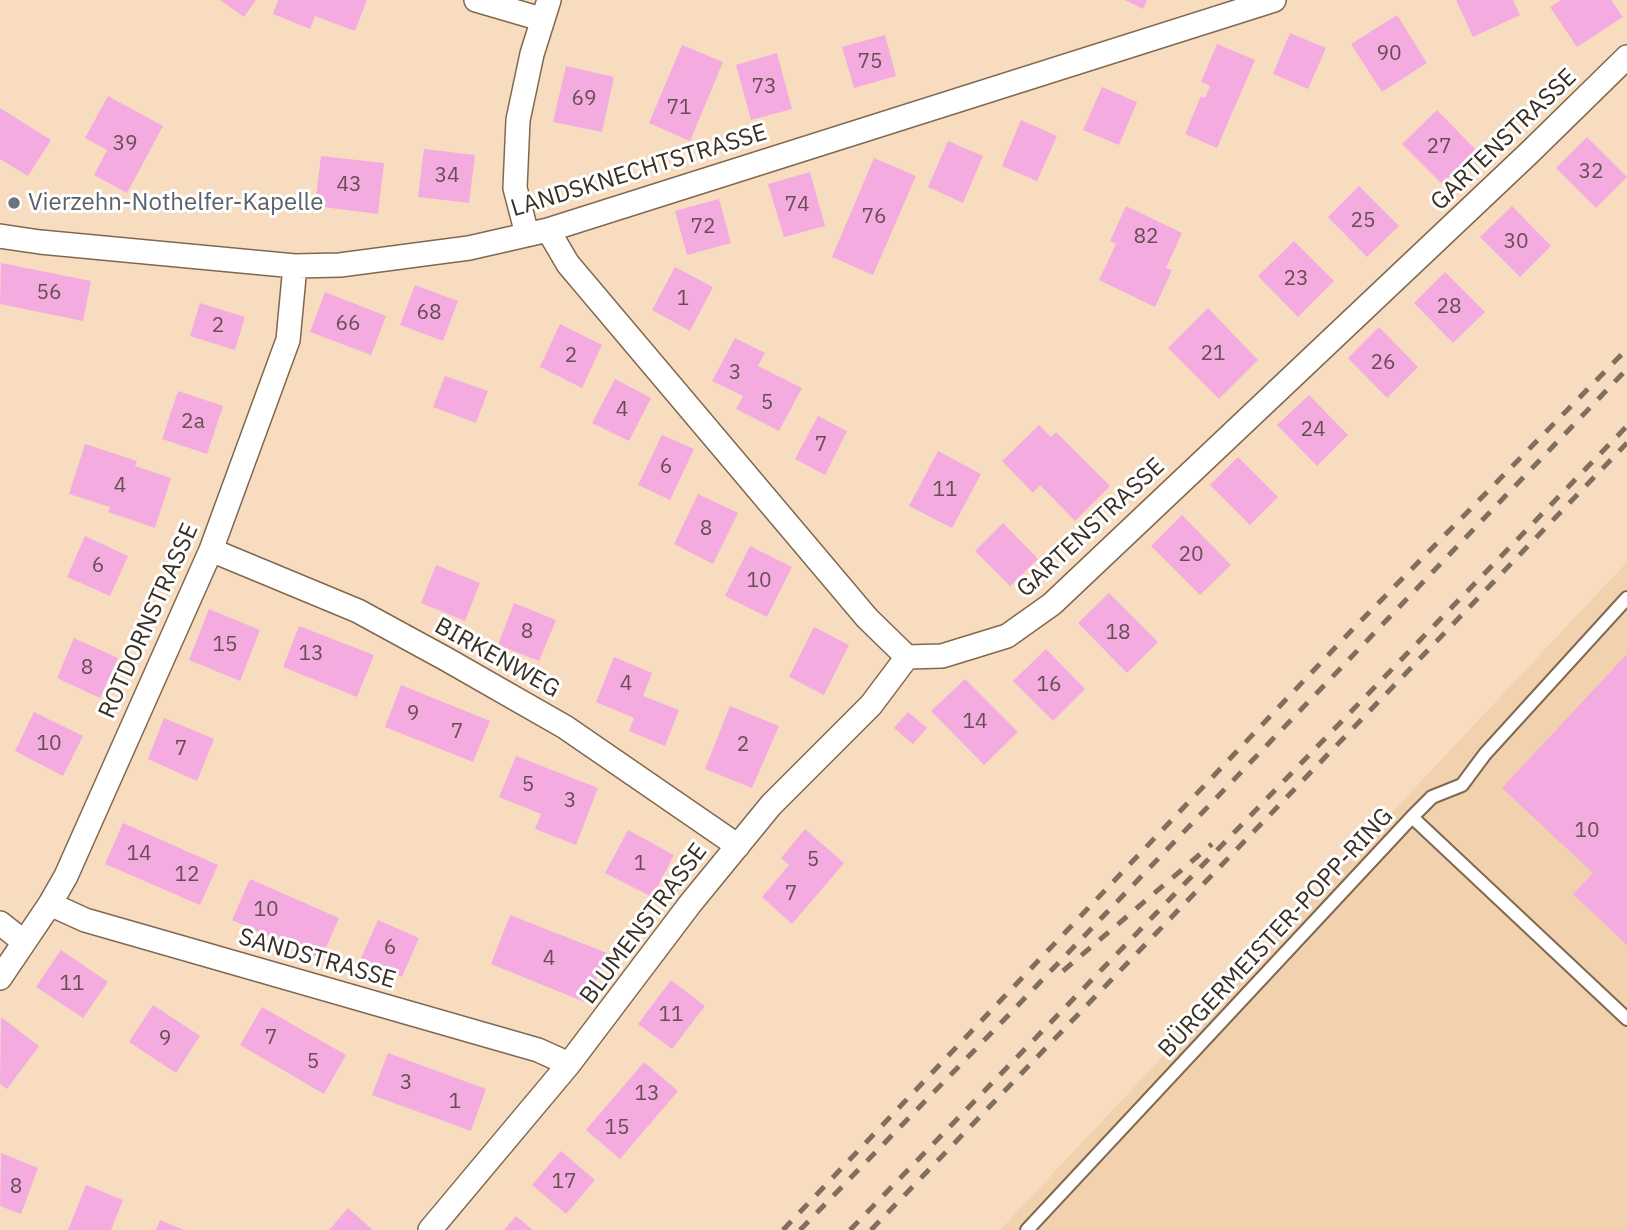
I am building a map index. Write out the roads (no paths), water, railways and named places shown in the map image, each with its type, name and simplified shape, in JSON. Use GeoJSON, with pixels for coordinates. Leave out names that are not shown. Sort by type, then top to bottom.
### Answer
{"type":"FeatureCollection","features":[{"type":"Feature","properties":{"kind":"street"},"geometry":{"type":"LineString","coordinates":[[476,0],[545,10],[518,120],[515,158],[515,188],[538,232],[568,264],[846,594],[907,657]]}},
{"type":"Feature","properties":{"kind":"street","name":"LANDSKNECHTSTRASSE"},"geometry":{"type":"LineString","coordinates":[[0,236],[295,266],[340,265],[469,248],[538,232],[1216,8],[1274,0]]}},
{"type":"Feature","properties":{"kind":"street","name":"GARTENSTRASSE"},"geometry":{"type":"LineString","coordinates":[[907,657],[942,656],[1007,636],[1052,604],[1627,57]]}},
{"type":"Feature","properties":{"kind":"street","name":"ROTDORNSTRASSE"},"geometry":{"type":"LineString","coordinates":[[0,978],[66,876],[211,550],[288,340],[295,266]]}},
{"type":"Feature","properties":{"kind":"street","name":"BIRKENWEG"},"geometry":{"type":"LineString","coordinates":[[211,550],[358,611],[446,659],[565,727],[738,846]]}},
{"type":"Feature","properties":{"kind":"street","name":"BLUMENSTRASSE"},"geometry":{"type":"LineString","coordinates":[[430,1230],[569,1065],[690,904],[738,846],[796,777],[871,705],[907,657]]}},
{"type":"Feature","properties":{"kind":"street","name":"SANDSTRASSE"},"geometry":{"type":"LineString","coordinates":[[50,904],[85,920],[538,1050],[569,1065]]}},
{"type":"Feature","properties":{"kind":"street"},"geometry":{"type":"LineString","coordinates":[[0,923],[24,942]]}},
{"type":"Feature","properties":{"kind":"lane"},"geometry":{"type":"LineString","coordinates":[[1412,817],[1432,797],[1462,785],[1485,754],[1627,598]]}},
{"type":"Feature","properties":{"kind":"lane","name":"BÜRGERMEISTER-POPP-RING"},"geometry":{"type":"LineString","coordinates":[[1027,1230],[1412,817],[1627,1019]]}},
{"type":"Feature","properties":{"kind":"railway"},"geometry":{"type":"LineString","coordinates":[[783,1230],[1350,632],[1627,349]]}},
{"type":"Feature","properties":{"kind":"railway"},"geometry":{"type":"LineString","coordinates":[[800,1230],[1627,369]]}},
{"type":"Feature","properties":{"kind":"railway"},"geometry":{"type":"LineString","coordinates":[[850,1230],[1627,426]]}},
{"type":"Feature","properties":{"kind":"railway"},"geometry":{"type":"LineString","coordinates":[[871,1230],[1627,443]]}},
{"type":"Feature","properties":{"kind":"railway"},"geometry":{"type":"LineString","coordinates":[[1063,971],[1212,844]]}},
{"type":"Feature","properties":{"kind":"place","name":"Vierzehn-Nothelfer-Kapelle"},"geometry":{"type":"Point","coordinates":[14,203]}}]}
